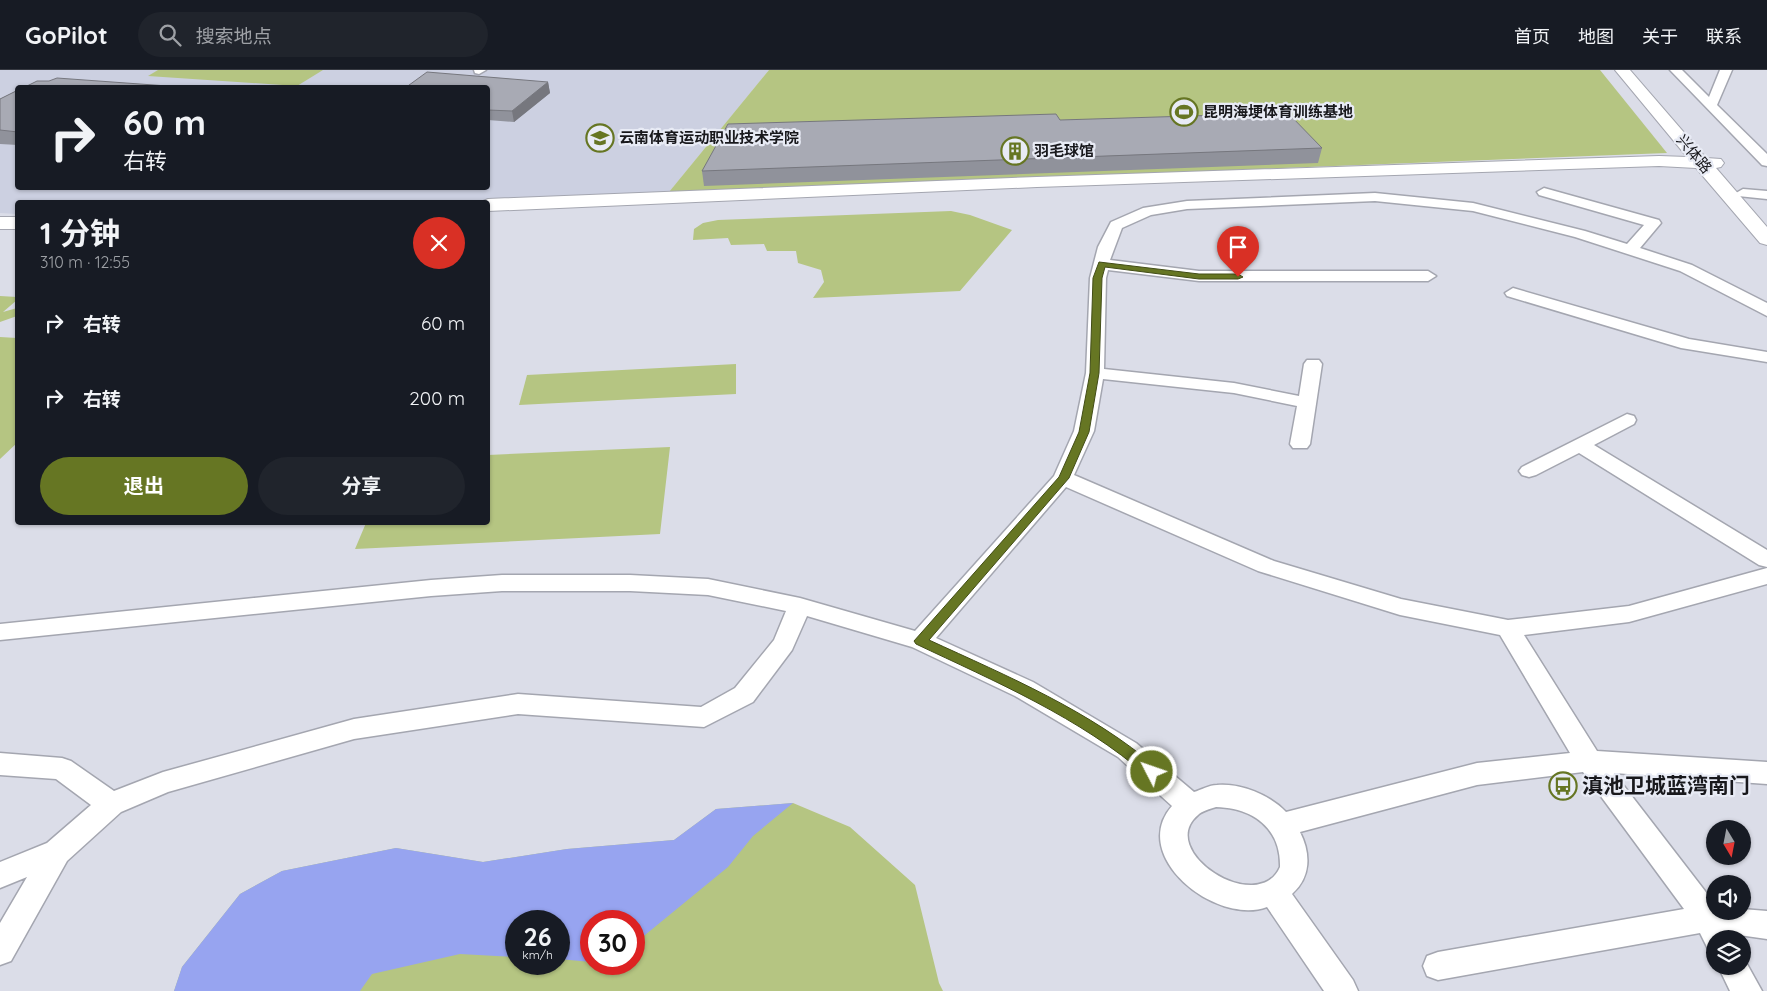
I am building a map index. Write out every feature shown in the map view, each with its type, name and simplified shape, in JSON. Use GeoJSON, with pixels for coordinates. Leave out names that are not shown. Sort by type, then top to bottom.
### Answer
{"type":"FeatureCollection","features":[{"type":"Feature","properties":{"kind":"street","name":"兴体路"},"geometry":{"type":"LineString","coordinates":[[1622,70],[1708,162],[1743,193],[1767,218]]}},
{"type":"Feature","properties":{"kind":"street","name":"兴体路"},"geometry":{"type":"LineString","coordinates":[[1634,70],[1767,239]]}},
{"type":"Feature","properties":{"kind":"street"},"geometry":{"type":"LineString","coordinates":[[1676,70],[1767,162]]}},
{"type":"Feature","properties":{"kind":"street"},"geometry":{"type":"LineString","coordinates":[[1711,106],[1726,70]]}},
{"type":"Feature","properties":{"kind":"street"},"geometry":{"type":"LineString","coordinates":[[490,206],[1047,181],[1622,162],[1708,162]]}},
{"type":"Feature","properties":{"kind":"street"},"geometry":{"type":"LineString","coordinates":[[1544,192],[1654,223],[1630,250]]}},
{"type":"Feature","properties":{"kind":"street"},"geometry":{"type":"LineString","coordinates":[[1743,193],[1767,195]]}},
{"type":"Feature","properties":{"kind":"street"},"geometry":{"type":"LineString","coordinates":[[920,641],[1064,478],[1084,432],[1094,373],[1098,278],[1102,264],[1116,225],[1148,211],[1187,205],[1375,197],[1473,207],[1580,234],[1686,268],[1759,305],[1767,312]]}},
{"type":"Feature","properties":{"kind":"street"},"geometry":{"type":"LineString","coordinates":[[0,223],[15,223]]}},
{"type":"Feature","properties":{"kind":"street"},"geometry":{"type":"LineString","coordinates":[[1102,264],[1199,276],[1428,276]]}},
{"type":"Feature","properties":{"kind":"street"},"geometry":{"type":"LineString","coordinates":[[1513,293],[1687,344],[1767,357]]}},
{"type":"Feature","properties":{"kind":"street"},"geometry":{"type":"LineString","coordinates":[[1300,444],[1308,402],[1312,364]]}},
{"type":"Feature","properties":{"kind":"street"},"geometry":{"type":"LineString","coordinates":[[1094,373],[1225,387],[1308,402]]}},
{"type":"Feature","properties":{"kind":"street"},"geometry":{"type":"LineString","coordinates":[[1529,471],[1627,420]]}},
{"type":"Feature","properties":{"kind":"street"},"geometry":{"type":"LineString","coordinates":[[1580,445],[1767,560]]}},
{"type":"Feature","properties":{"kind":"street"},"geometry":{"type":"LineString","coordinates":[[1064,478],[1266,566],[1400,607],[1508,628],[1629,614],[1767,576]]}},
{"type":"Feature","properties":{"kind":"street"},"geometry":{"type":"LineString","coordinates":[[0,632],[431,588],[502,583],[630,583],[708,587],[800,606],[920,641],[1024,690],[1127,750],[1190,805]]}},
{"type":"Feature","properties":{"kind":"street"},"geometry":{"type":"LineString","coordinates":[[0,951],[57,852],[111,804],[163,783],[354,729],[518,704],[704,717],[744,695],[784,644],[800,606]]}},
{"type":"Feature","properties":{"kind":"street"},"geometry":{"type":"LineString","coordinates":[[1508,628],[1589,761],[1713,928]]}},
{"type":"Feature","properties":{"kind":"street"},"geometry":{"type":"LineString","coordinates":[[1282,826],[1477,774],[1589,761],[1767,773]]}},
{"type":"Feature","properties":{"kind":"street"},"geometry":{"type":"LineString","coordinates":[[0,764],[62,769],[111,804]]}},
{"type":"Feature","properties":{"kind":"street"},"geometry":{"type":"LineString","coordinates":[[1215,796],[1237,798],[1259,806],[1282,826],[1290,838],[1295,862],[1291,874],[1284,884],[1274,892],[1260,897],[1243,898],[1226,894],[1210,888],[1195,878],[1176,852],[1173,838],[1175,825],[1180,813],[1201,799],[1215,796]]}},
{"type":"Feature","properties":{"kind":"street"},"geometry":{"type":"LineString","coordinates":[[0,875],[57,852]]}},
{"type":"Feature","properties":{"kind":"street"},"geometry":{"type":"LineString","coordinates":[[1274,892],[1342,991]]}},
{"type":"Feature","properties":{"kind":"street"},"geometry":{"type":"LineString","coordinates":[[1438,966],[1713,928],[1767,926]]}},
{"type":"Feature","properties":{"kind":"street"},"geometry":{"type":"LineString","coordinates":[[1738,975],[1746,991]]}},
{"type":"Feature","properties":{"kind":"shaded area","name":"云南体育运动职业技术学院"},"geometry":{"type":"Polygon","coordinates":[[[0,70],[769,70],[669,192],[490,201],[15,200],[15,214],[0,213],[0,70]]]}},
{"type":"Feature","properties":{"kind":"green space"},"geometry":{"type":"Polygon","coordinates":[[[158,70],[323,70],[299,85],[148,76],[158,70]]]}},
{"type":"Feature","properties":{"kind":"green space","name":"昆明海埂体育训练基地"},"geometry":{"type":"Polygon","coordinates":[[[769,70],[1600,70],[1667,153],[669,192],[769,70]]]}},
{"type":"Feature","properties":{"kind":"green space"},"geometry":{"type":"Polygon","coordinates":[[[951,211],[970,215],[1012,230],[960,291],[813,298],[824,282],[821,270],[798,263],[796,251],[767,251],[764,244],[731,245],[728,238],[693,240],[694,229],[703,223],[718,220],[951,211]]]}},
{"type":"Feature","properties":{"kind":"green space"},"geometry":{"type":"Polygon","coordinates":[[[0,296],[15,297],[15,302],[3,312],[15,309],[15,317],[0,322],[0,296]]]}},
{"type":"Feature","properties":{"kind":"green space"},"geometry":{"type":"Polygon","coordinates":[[[0,337],[15,338],[15,445],[0,459],[0,337]]]}},
{"type":"Feature","properties":{"kind":"green space"},"geometry":{"type":"Polygon","coordinates":[[[736,364],[736,394],[519,405],[527,375],[736,364]]]}},
{"type":"Feature","properties":{"kind":"green space"},"geometry":{"type":"Polygon","coordinates":[[[670,447],[660,534],[355,549],[365,525],[490,525],[490,455],[670,447]]]}},
{"type":"Feature","properties":{"kind":"green space"},"geometry":{"type":"Polygon","coordinates":[[[793,803],[850,827],[915,885],[939,983],[943,991],[174,991],[182,967],[240,894],[282,871],[396,848],[483,862],[567,849],[674,840],[716,809],[793,803]]]}},
{"type":"Feature","properties":{"kind":"water"},"geometry":{"type":"Polygon","coordinates":[[[793,803],[753,836],[728,867],[645,935],[645,910],[580,910],[580,961],[570,960],[570,910],[505,910],[505,956],[460,954],[372,974],[360,991],[174,991],[182,967],[240,894],[282,871],[396,848],[483,862],[567,849],[674,840],[716,809],[793,803]]]}},
{"type":"Feature","properties":{"kind":"building"},"geometry":{"type":"Polygon","coordinates":[[[427,72],[548,82],[512,111],[490,110],[490,85],[409,85],[427,72]]]}},
{"type":"Feature","properties":{"kind":"building"},"geometry":{"type":"Polygon","coordinates":[[[57,78],[154,85],[29,85],[37,81],[49,81],[57,78]]]}},
{"type":"Feature","properties":{"kind":"building"},"geometry":{"type":"Polygon","coordinates":[[[15,92],[15,132],[0,130],[0,99],[15,92]]]}},
{"type":"Feature","properties":{"kind":"building","name":"羽毛球馆"},"geometry":{"type":"Polygon","coordinates":[[[1288,113],[1322,148],[702,171],[728,124],[1056,114],[1060,120],[1288,113]]]}},
{"type":"Feature","properties":{"kind":"place","name":"昆明海埂体育训练基地"},"geometry":{"type":"Point","coordinates":[1184,112]}},
{"type":"Feature","properties":{"kind":"place","name":"云南体育运动职业技术学院"},"geometry":{"type":"Point","coordinates":[600,138]}},
{"type":"Feature","properties":{"kind":"place","name":"羽毛球馆"},"geometry":{"type":"Point","coordinates":[1015,151]}},
{"type":"Feature","properties":{"kind":"place","name":"滇池卫城蓝湾南门"},"geometry":{"type":"Point","coordinates":[1563,786]}},
{"type":"Feature","properties":{"kind":"route"},"geometry":{"type":"LineString","coordinates":[[1152,772],[1127,750],[1024,690],[920,641],[1064,478],[1084,432],[1088,412],[1094,373],[1098,278],[1102,264],[1199,276],[1238,277]]}}]}
